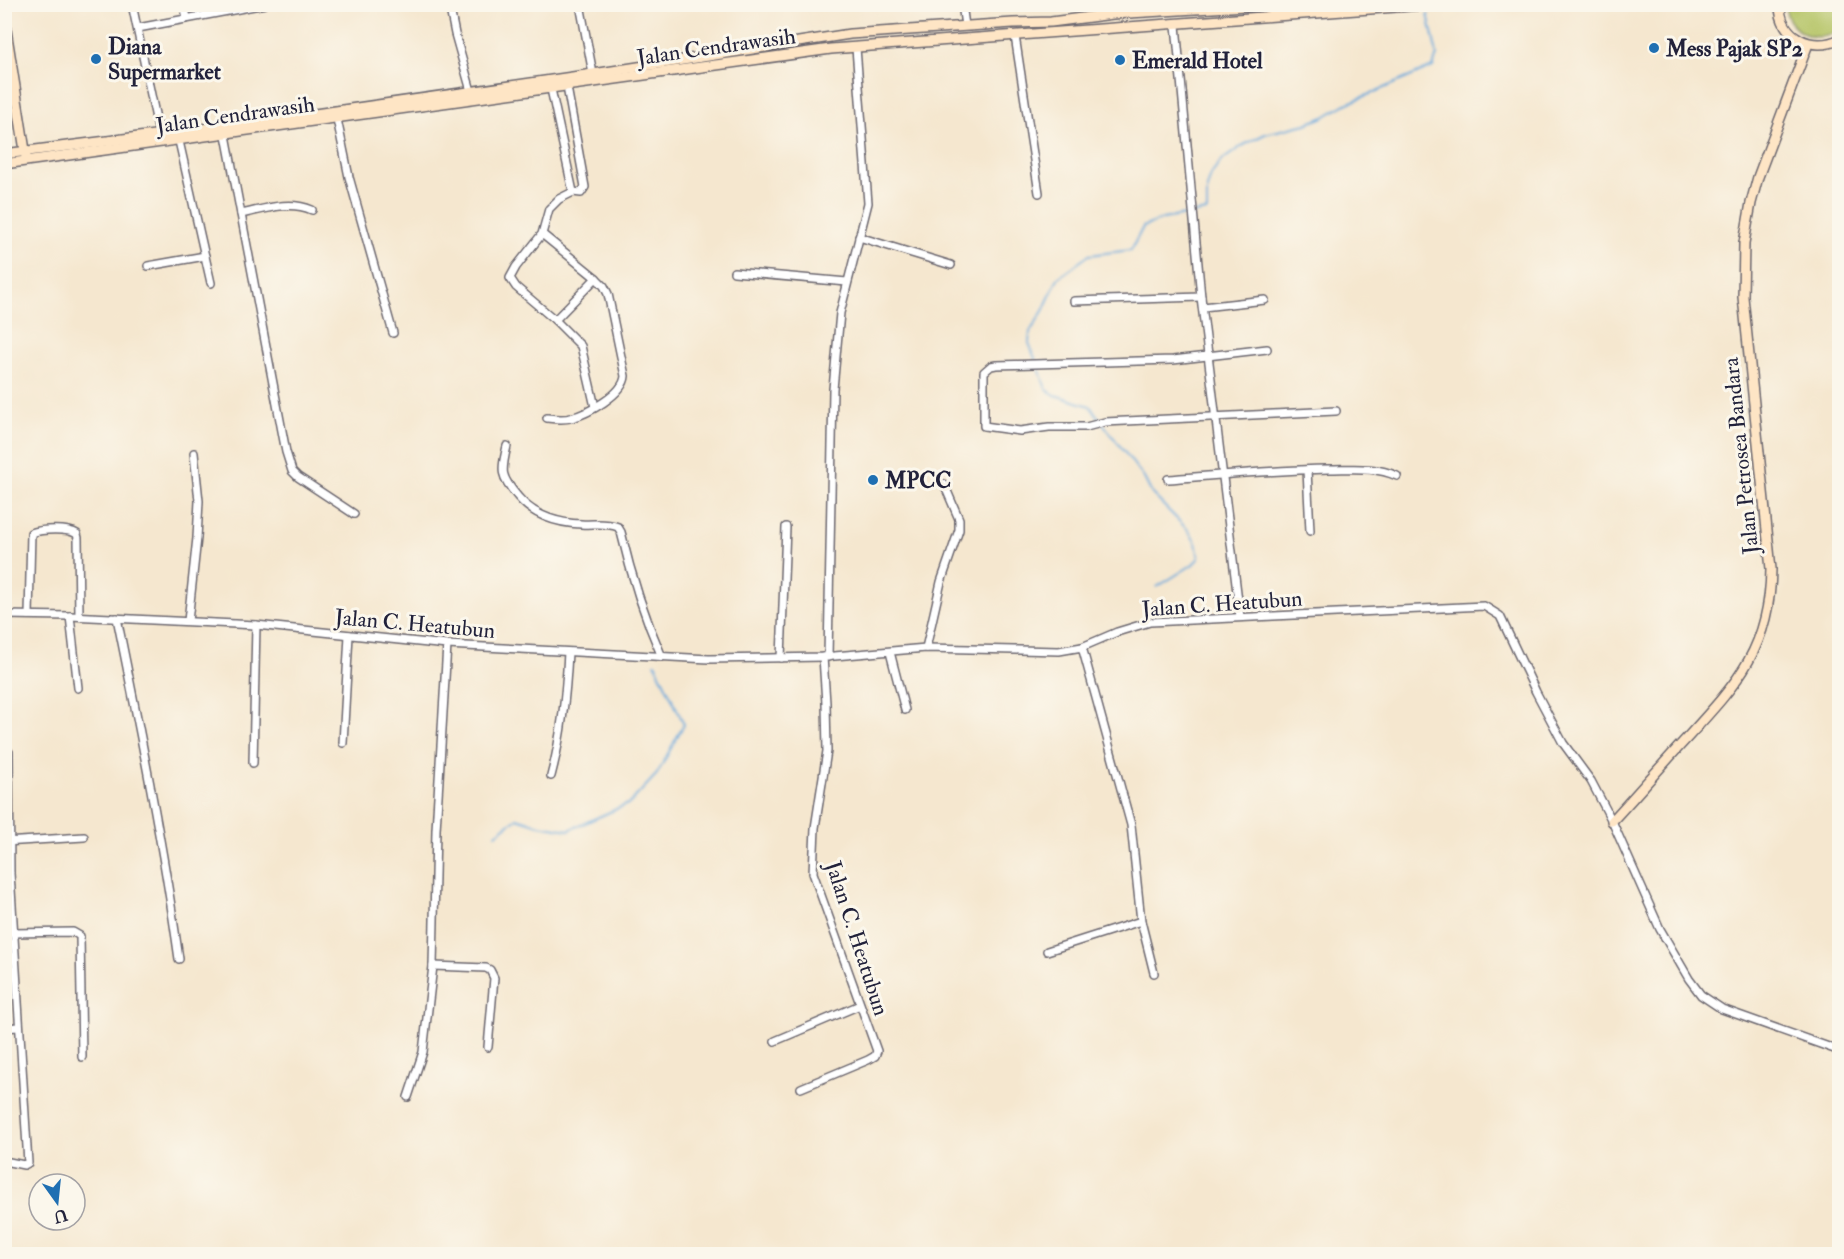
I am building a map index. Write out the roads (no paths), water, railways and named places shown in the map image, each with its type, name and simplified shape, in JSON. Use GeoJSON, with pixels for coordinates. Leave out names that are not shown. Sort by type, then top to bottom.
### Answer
{"type":"FeatureCollection","features":[{"type":"Feature","properties":{"kind":"main road","name":"Jalan Cendrawasih"},"geometry":{"type":"LineString","coordinates":[[4,164],[26,156],[159,133],[266,121],[850,34],[1051,22],[1113,14],[1280,4]]}},
{"type":"Feature","properties":{"kind":"main road","name":"Jalan Cendrawasih"},"geometry":{"type":"LineString","coordinates":[[4,154],[26,156],[179,141],[831,49],[1437,4]]}},
{"type":"Feature","properties":{"kind":"main road"},"geometry":{"type":"LineString","coordinates":[[1770,4],[1780,7],[1788,31],[1800,41],[1824,45],[1839,39]]}},
{"type":"Feature","properties":{"kind":"main road"},"geometry":{"type":"LineString","coordinates":[[4,17],[26,156]]}},
{"type":"Feature","properties":{"kind":"main road","name":"Jalan Petrosea Bandara"},"geometry":{"type":"LineString","coordinates":[[1612,821],[1732,688],[1753,655],[1765,622],[1771,569],[1743,297],[1744,243],[1758,177],[1808,44]]}},
{"type":"Feature","properties":{"kind":"street"},"geometry":{"type":"LineString","coordinates":[[132,4],[159,133]]}},
{"type":"Feature","properties":{"kind":"street"},"geometry":{"type":"LineString","coordinates":[[184,4],[187,18]]}},
{"type":"Feature","properties":{"kind":"street"},"geometry":{"type":"LineString","coordinates":[[138,28],[224,8],[265,4]]}},
{"type":"Feature","properties":{"kind":"street"},"geometry":{"type":"LineString","coordinates":[[449,4],[471,90]]}},
{"type":"Feature","properties":{"kind":"street"},"geometry":{"type":"LineString","coordinates":[[580,4],[593,74]]}},
{"type":"Feature","properties":{"kind":"street"},"geometry":{"type":"LineString","coordinates":[[962,4],[965,26]]}},
{"type":"Feature","properties":{"kind":"street"},"geometry":{"type":"LineString","coordinates":[[1176,25],[1201,297],[1240,617]]}},
{"type":"Feature","properties":{"kind":"street"},"geometry":{"type":"LineString","coordinates":[[1015,36],[1039,193]]}},
{"type":"Feature","properties":{"kind":"street"},"geometry":{"type":"LineString","coordinates":[[825,657],[833,389],[840,313],[868,203],[856,48]]}},
{"type":"Feature","properties":{"kind":"street"},"geometry":{"type":"LineString","coordinates":[[567,87],[585,187],[581,193],[573,192],[549,209],[542,234],[516,267],[510,280],[581,346],[595,407]]}},
{"type":"Feature","properties":{"kind":"street"},"geometry":{"type":"LineString","coordinates":[[550,89],[573,192]]}},
{"type":"Feature","properties":{"kind":"street"},"geometry":{"type":"LineString","coordinates":[[337,119],[349,177],[393,333]]}},
{"type":"Feature","properties":{"kind":"street"},"geometry":{"type":"LineString","coordinates":[[226,135],[286,452],[292,471],[354,514]]}},
{"type":"Feature","properties":{"kind":"street"},"geometry":{"type":"LineString","coordinates":[[179,141],[211,283]]}},
{"type":"Feature","properties":{"kind":"street"},"geometry":{"type":"LineString","coordinates":[[241,214],[300,204],[312,210]]}},
{"type":"Feature","properties":{"kind":"street"},"geometry":{"type":"LineString","coordinates":[[542,234],[604,286],[608,294],[625,380],[622,387],[595,407],[570,418],[547,418]]}},
{"type":"Feature","properties":{"kind":"street"},"geometry":{"type":"LineString","coordinates":[[859,237],[951,265]]}},
{"type":"Feature","properties":{"kind":"street"},"geometry":{"type":"LineString","coordinates":[[148,266],[205,256]]}},
{"type":"Feature","properties":{"kind":"street"},"geometry":{"type":"LineString","coordinates":[[734,272],[847,282]]}},
{"type":"Feature","properties":{"kind":"street"},"geometry":{"type":"LineString","coordinates":[[555,320],[596,278]]}},
{"type":"Feature","properties":{"kind":"street"},"geometry":{"type":"LineString","coordinates":[[1074,301],[1201,297]]}},
{"type":"Feature","properties":{"kind":"street"},"geometry":{"type":"LineString","coordinates":[[1203,307],[1265,300]]}},
{"type":"Feature","properties":{"kind":"street"},"geometry":{"type":"LineString","coordinates":[[1267,349],[1209,357],[991,366],[984,372],[982,418],[984,426],[1015,431],[1049,427],[1086,427],[1105,422],[1336,411]]}},
{"type":"Feature","properties":{"kind":"street"},"geometry":{"type":"LineString","coordinates":[[507,446],[502,465],[505,481],[534,512],[546,519],[581,524],[607,523],[618,527],[645,618],[662,657]]}},
{"type":"Feature","properties":{"kind":"street"},"geometry":{"type":"LineString","coordinates":[[188,621],[199,501],[195,453]]}},
{"type":"Feature","properties":{"kind":"street"},"geometry":{"type":"LineString","coordinates":[[1168,479],[1307,470],[1376,469],[1397,476]]}},
{"type":"Feature","properties":{"kind":"street"},"geometry":{"type":"LineString","coordinates":[[1307,470],[1310,531]]}},
{"type":"Feature","properties":{"kind":"street"},"geometry":{"type":"LineString","coordinates":[[926,648],[941,582],[959,530],[959,519],[944,484]]}},
{"type":"Feature","properties":{"kind":"street"},"geometry":{"type":"LineString","coordinates":[[781,658],[786,527]]}},
{"type":"Feature","properties":{"kind":"street"},"geometry":{"type":"LineString","coordinates":[[29,615],[31,533],[75,531],[78,538],[79,616]]}},
{"type":"Feature","properties":{"kind":"street","name":"Jalan C. Heatubun"},"geometry":{"type":"LineString","coordinates":[[4,615],[79,616],[256,625],[447,645],[568,652],[662,657],[781,658],[825,657],[926,648],[1059,651],[1082,647],[1117,632],[1150,622],[1484,606],[1500,616],[1563,743],[1591,781],[1612,821],[1660,929],[1701,995],[1722,1009],[1839,1051]]}},
{"type":"Feature","properties":{"kind":"street"},"geometry":{"type":"LineString","coordinates":[[70,616],[78,688]]}},
{"type":"Feature","properties":{"kind":"street"},"geometry":{"type":"LineString","coordinates":[[117,618],[136,706],[179,959]]}},
{"type":"Feature","properties":{"kind":"street"},"geometry":{"type":"LineString","coordinates":[[253,763],[256,625]]}},
{"type":"Feature","properties":{"kind":"street"},"geometry":{"type":"LineString","coordinates":[[343,743],[349,636]]}},
{"type":"Feature","properties":{"kind":"street"},"geometry":{"type":"LineString","coordinates":[[408,1097],[423,1052],[433,966],[436,830],[447,645]]}},
{"type":"Feature","properties":{"kind":"street"},"geometry":{"type":"LineString","coordinates":[[1082,647],[1129,816],[1141,921],[1154,973]]}},
{"type":"Feature","properties":{"kind":"street"},"geometry":{"type":"LineString","coordinates":[[551,776],[561,733],[567,686],[568,652]]}},
{"type":"Feature","properties":{"kind":"street"},"geometry":{"type":"LineString","coordinates":[[890,652],[905,710]]}},
{"type":"Feature","properties":{"kind":"street","name":"Jalan C. Heatubun"},"geometry":{"type":"LineString","coordinates":[[801,1088],[868,1060],[875,1056],[877,1051],[812,866],[815,828],[827,751],[825,657]]}},
{"type":"Feature","properties":{"kind":"street"},"geometry":{"type":"LineString","coordinates":[[4,752],[9,752],[7,842],[28,1163],[24,1166],[4,1161]]}},
{"type":"Feature","properties":{"kind":"street"},"geometry":{"type":"LineString","coordinates":[[7,842],[84,837]]}},
{"type":"Feature","properties":{"kind":"street"},"geometry":{"type":"LineString","coordinates":[[1047,951],[1141,921]]}},
{"type":"Feature","properties":{"kind":"street"},"geometry":{"type":"LineString","coordinates":[[14,933],[73,932],[80,936],[82,1057]]}},
{"type":"Feature","properties":{"kind":"street"},"geometry":{"type":"LineString","coordinates":[[433,966],[486,968],[493,974],[488,1047]]}},
{"type":"Feature","properties":{"kind":"street"},"geometry":{"type":"LineString","coordinates":[[775,1041],[860,1005]]}},
{"type":"Feature","properties":{"kind":"street"},"geometry":{"type":"LineString","coordinates":[[4,1028],[18,1027]]}},
{"type":"Feature","properties":{"kind":"waterway"},"geometry":{"type":"LineString","coordinates":[[1036,361],[1029,343],[1030,332],[1043,311],[1058,278],[1089,255],[1131,250],[1143,227],[1163,219],[1207,211],[1207,188],[1211,175],[1221,161],[1242,146],[1265,134],[1324,117],[1344,105],[1433,67],[1437,55],[1428,14]]}},
{"type":"Feature","properties":{"kind":"waterway"},"geometry":{"type":"LineString","coordinates":[[1038,366],[1046,389],[1055,395],[1090,406],[1144,478],[1152,494],[1188,530],[1196,543],[1199,558],[1157,587]]}},
{"type":"Feature","properties":{"kind":"waterway"},"geometry":{"type":"LineString","coordinates":[[496,834],[517,818],[539,825],[569,830],[630,803],[657,774],[684,724],[655,663]]}},
{"type":"Feature","properties":{"kind":"place","name":"Mess Pajak SP2"},"geometry":{"type":"Point","coordinates":[1654,48]}},
{"type":"Feature","properties":{"kind":"place","name":"Diana Supermarket"},"geometry":{"type":"Point","coordinates":[96,59]}},
{"type":"Feature","properties":{"kind":"place","name":"Emerald Hotel"},"geometry":{"type":"Point","coordinates":[1120,60]}},
{"type":"Feature","properties":{"kind":"place","name":"MPCC"},"geometry":{"type":"Point","coordinates":[873,480]}}]}
